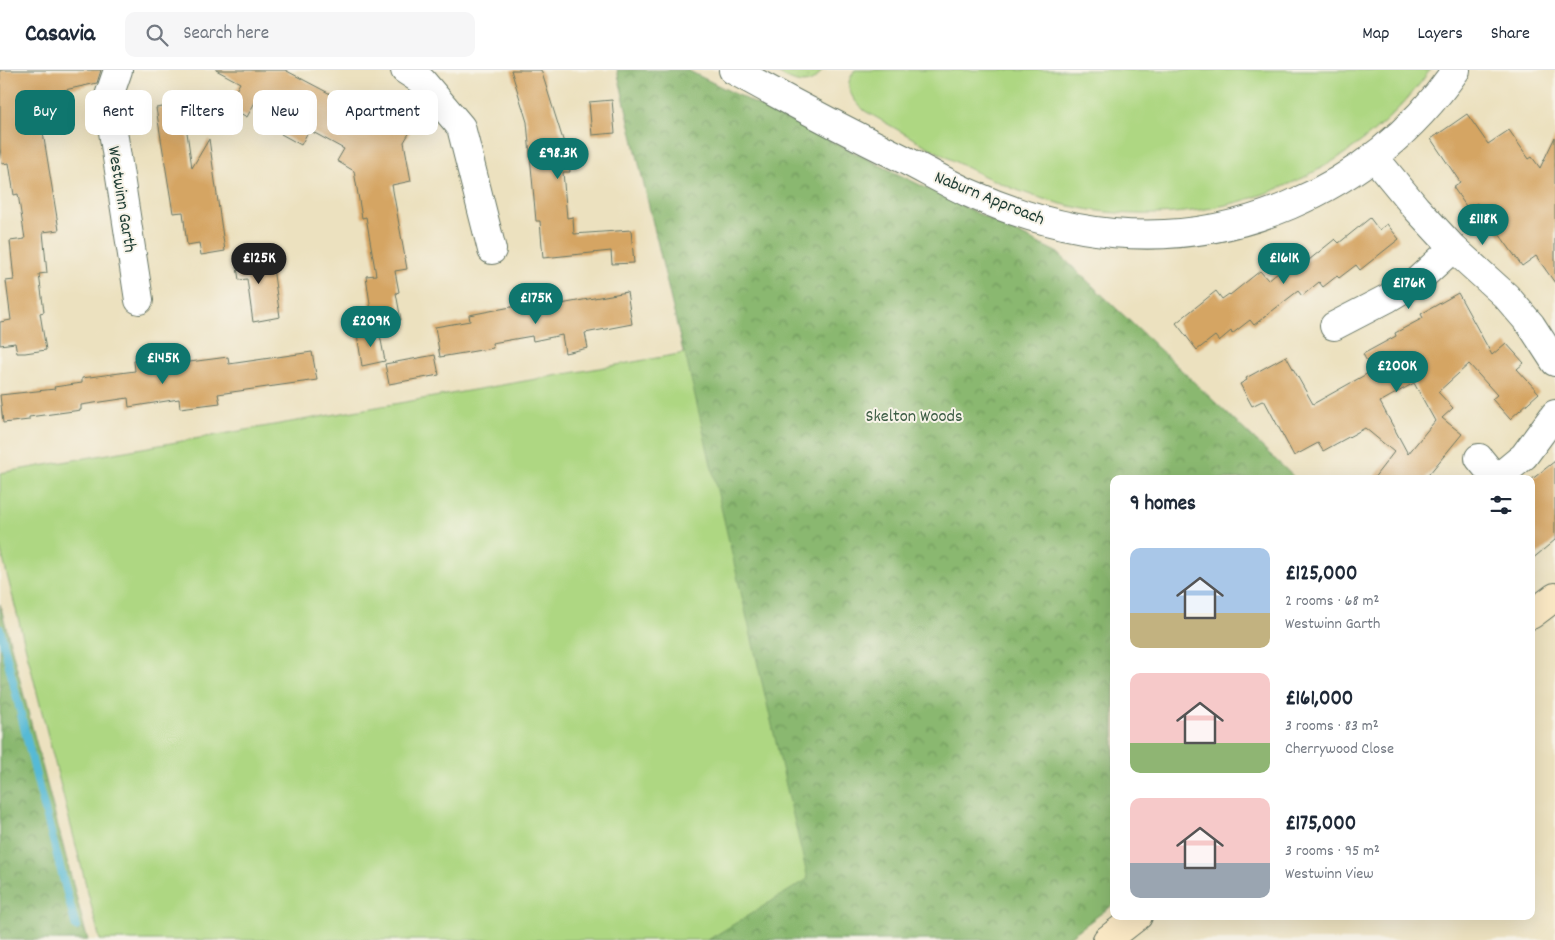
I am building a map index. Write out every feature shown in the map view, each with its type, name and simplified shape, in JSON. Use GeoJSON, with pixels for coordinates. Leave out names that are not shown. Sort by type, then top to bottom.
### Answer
{"type":"FeatureCollection","features":[{"type":"Feature","properties":{"kind":"street","name":"Westwinn Garth"},"geometry":{"type":"LineString","coordinates":[[118,70],[108,99],[139,300]]}},
{"type":"Feature","properties":{"kind":"street"},"geometry":{"type":"LineString","coordinates":[[405,70],[422,81],[461,126],[492,250]]}},
{"type":"Feature","properties":{"kind":"street","name":"Naburn Approach"},"geometry":{"type":"LineString","coordinates":[[733,70],[817,116],[969,193],[1052,223],[1089,231],[1149,234],[1195,232],[1236,223],[1276,211],[1314,195],[1374,157],[1404,132],[1456,70]]}},
{"type":"Feature","properties":{"kind":"street"},"geometry":{"type":"LineString","coordinates":[[1374,157],[1416,208],[1454,248],[1506,296],[1531,325],[1555,362]]}},
{"type":"Feature","properties":{"kind":"street"},"geometry":{"type":"LineString","coordinates":[[1334,326],[1418,280],[1454,248]]}},
{"type":"Feature","properties":{"kind":"street"},"geometry":{"type":"LineString","coordinates":[[1490,472],[1524,456],[1555,414]]}},
{"type":"Feature","properties":{"kind":"street"},"geometry":{"type":"LineString","coordinates":[[1535,612],[1555,597]]}},
{"type":"Feature","properties":{"kind":"street"},"geometry":{"type":"LineString","coordinates":[[1107,940],[1133,920]]}},
{"type":"Feature","properties":{"kind":"green space","name":"Skelton Woods"},"geometry":{"type":"Polygon","coordinates":[[[617,70],[687,70],[1058,253],[1292,475],[1110,475],[1110,907],[1065,940],[708,940],[807,879],[617,70]]]}},
{"type":"Feature","properties":{"kind":"green space"},"geometry":{"type":"Polygon","coordinates":[[[773,70],[822,70],[817,77],[805,83],[792,80],[773,70]]]}},
{"type":"Feature","properties":{"kind":"green space"},"geometry":{"type":"Polygon","coordinates":[[[855,70],[1430,70],[1394,113],[1351,149],[1303,177],[1252,198],[1198,210],[1143,214],[1088,209],[1034,196],[990,179],[865,111],[856,102],[849,86],[855,70]]]}},
{"type":"Feature","properties":{"kind":"green space"},"geometry":{"type":"Polygon","coordinates":[[[685,353],[808,879],[708,940],[100,940],[0,547],[0,473],[685,353]]]}},
{"type":"Feature","properties":{"kind":"green space"},"geometry":{"type":"Polygon","coordinates":[[[0,604],[86,934],[88,940],[0,940],[0,604]]]}},
{"type":"Feature","properties":{"kind":"building"},"geometry":{"type":"Polygon","coordinates":[[[0,70],[101,70],[97,83],[65,90],[15,90],[15,135],[43,135],[59,230],[43,232],[47,273],[39,274],[44,312],[40,313],[46,350],[17,353],[15,343],[0,345],[0,322],[11,320],[6,281],[14,280],[10,241],[25,239],[18,194],[14,195],[9,163],[2,164],[0,148],[0,70]]]}},
{"type":"Feature","properties":{"kind":"building"},"geometry":{"type":"Polygon","coordinates":[[[216,70],[285,70],[327,92],[327,135],[408,135],[404,142],[411,181],[392,185],[407,269],[395,271],[399,292],[396,293],[401,320],[373,325],[366,276],[376,275],[366,217],[362,218],[354,171],[337,161],[344,149],[317,134],[317,90],[253,90],[253,106],[247,117],[243,115],[243,90],[236,90],[240,83],[216,70]]]}},
{"type":"Feature","properties":{"kind":"building"},"geometry":{"type":"Polygon","coordinates":[[[511,70],[541,70],[569,159],[570,172],[563,172],[567,218],[573,217],[574,234],[631,230],[634,263],[612,264],[611,251],[543,258],[540,221],[536,221],[527,122],[511,70]]]}},
{"type":"Feature","properties":{"kind":"building"},"geometry":{"type":"Polygon","coordinates":[[[612,100],[615,133],[592,135],[589,102],[612,100]]]}},
{"type":"Feature","properties":{"kind":"building"},"geometry":{"type":"Polygon","coordinates":[[[162,107],[162,135],[187,135],[192,168],[209,139],[225,251],[201,255],[199,243],[187,245],[183,212],[173,213],[156,108],[162,107]]]}},
{"type":"Feature","properties":{"kind":"building"},"geometry":{"type":"Polygon","coordinates":[[[1467,114],[1488,144],[1509,130],[1529,159],[1532,157],[1540,168],[1555,137],[1555,283],[1536,256],[1522,266],[1477,203],[1468,209],[1453,187],[1460,182],[1431,139],[1467,114]]]}},
{"type":"Feature","properties":{"kind":"building"},"geometry":{"type":"Polygon","coordinates":[[[283,135],[306,135],[301,145],[283,135]]]}},
{"type":"Feature","properties":{"kind":"building"},"geometry":{"type":"Polygon","coordinates":[[[1370,218],[1379,230],[1387,224],[1399,239],[1360,270],[1356,265],[1323,287],[1319,282],[1302,296],[1298,291],[1254,325],[1250,320],[1232,334],[1231,331],[1219,341],[1215,336],[1197,350],[1176,323],[1216,291],[1222,299],[1230,295],[1260,271],[1268,280],[1298,256],[1304,264],[1335,239],[1339,243],[1370,218]]]}},
{"type":"Feature","properties":{"kind":"building"},"geometry":{"type":"Polygon","coordinates":[[[259,250],[261,262],[272,261],[280,317],[253,322],[247,279],[239,280],[235,254],[259,250]]]}},
{"type":"Feature","properties":{"kind":"building"},"geometry":{"type":"Polygon","coordinates":[[[627,292],[632,324],[585,333],[588,348],[565,353],[562,335],[533,341],[532,336],[492,343],[493,348],[440,357],[435,327],[470,321],[469,315],[527,304],[528,310],[627,292]]]}},
{"type":"Feature","properties":{"kind":"building"},"geometry":{"type":"Polygon","coordinates":[[[1458,293],[1492,355],[1506,343],[1524,363],[1517,369],[1539,393],[1510,419],[1492,399],[1497,395],[1469,364],[1438,392],[1453,408],[1442,418],[1462,434],[1428,475],[1376,475],[1394,452],[1365,428],[1323,451],[1318,443],[1294,456],[1264,400],[1252,406],[1240,384],[1247,380],[1246,378],[1286,356],[1313,404],[1372,371],[1363,354],[1396,336],[1395,333],[1423,318],[1421,314],[1458,293]],[[1414,383],[1380,402],[1408,454],[1435,421],[1414,383]]]}},
{"type":"Feature","properties":{"kind":"building"},"geometry":{"type":"Polygon","coordinates":[[[379,330],[385,361],[362,366],[357,334],[379,330]]]}},
{"type":"Feature","properties":{"kind":"building"},"geometry":{"type":"Polygon","coordinates":[[[312,352],[317,380],[218,394],[220,403],[180,408],[179,399],[129,407],[128,398],[81,405],[81,410],[29,417],[29,420],[3,423],[0,395],[55,389],[54,387],[82,383],[82,378],[135,371],[134,361],[173,355],[174,364],[228,357],[229,364],[312,352]]]}},
{"type":"Feature","properties":{"kind":"building"},"geometry":{"type":"Polygon","coordinates":[[[435,355],[439,375],[389,384],[385,364],[435,355]]]}},
{"type":"Feature","properties":{"kind":"building"},"geometry":{"type":"Polygon","coordinates":[[[1555,461],[1555,540],[1535,557],[1535,477],[1555,461]]]}},
{"type":"Feature","properties":{"kind":"waterway"},"geometry":{"type":"LineString","coordinates":[[0,629],[76,927]]}}]}
